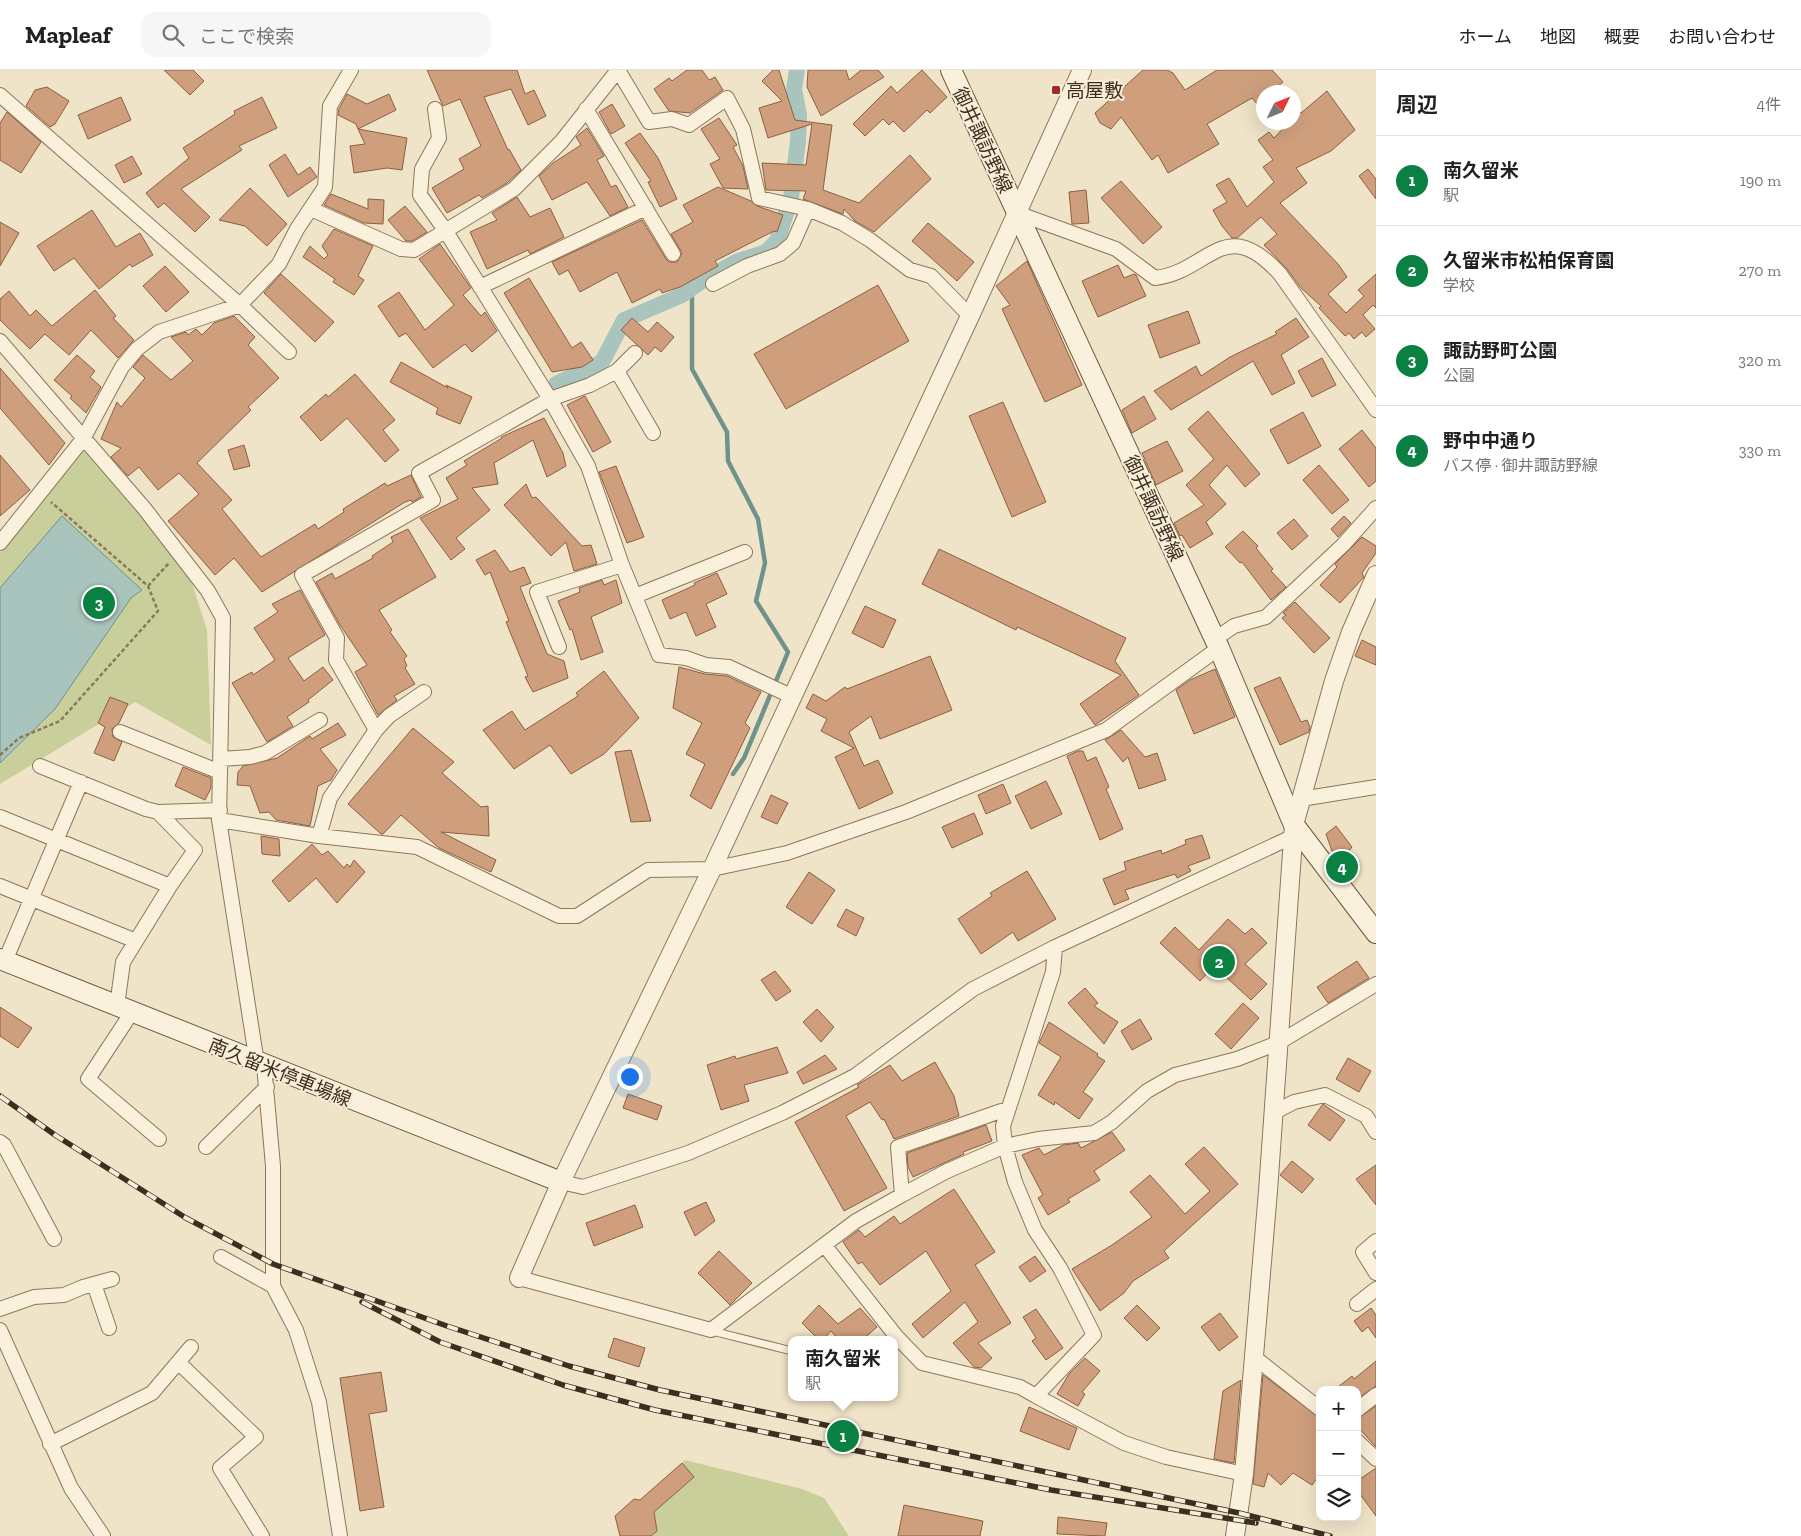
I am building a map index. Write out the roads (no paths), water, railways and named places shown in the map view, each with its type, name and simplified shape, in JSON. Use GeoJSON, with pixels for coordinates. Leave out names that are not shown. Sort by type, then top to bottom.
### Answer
{"type":"FeatureCollection","features":[{"type":"Feature","properties":{"kind":"main road","name":"御井諏訪野線"},"geometry":{"type":"LineString","coordinates":[[951,70],[1217,643],[1294,830],[1376,933]]}},
{"type":"Feature","properties":{"kind":"main road","name":"南久留米停車場線"},"geometry":{"type":"LineString","coordinates":[[3,960],[561,1182]]}},
{"type":"Feature","properties":{"kind":"street"},"geometry":{"type":"LineString","coordinates":[[0,543],[83,439],[122,367],[137,349],[159,332],[240,305],[279,264],[325,187],[330,106],[351,70]]}},
{"type":"Feature","properties":{"kind":"street"},"geometry":{"type":"LineString","coordinates":[[311,209],[401,249],[414,250],[514,189],[561,142],[618,70],[649,122],[672,119],[689,125],[727,98],[742,129],[759,198],[808,209],[849,228],[910,270],[931,276],[970,316]]}},
{"type":"Feature","properties":{"kind":"street"},"geometry":{"type":"LineString","coordinates":[[1082,70],[970,316],[791,696],[712,869],[561,1182],[519,1278],[711,1330],[856,1221],[947,1171],[1005,1146],[1038,1139],[1094,1133],[1112,1122],[1147,1091],[1175,1074],[1237,1058],[1278,1043],[1376,984]]}},
{"type":"Feature","properties":{"kind":"street"},"geometry":{"type":"LineString","coordinates":[[0,95],[240,305],[289,352]]}},
{"type":"Feature","properties":{"kind":"street"},"geometry":{"type":"LineString","coordinates":[[435,109],[439,138],[422,170],[420,195],[445,230],[480,286],[550,399],[588,466],[622,565],[659,655],[686,658],[706,665],[729,666],[791,696]]}},
{"type":"Feature","properties":{"kind":"street"},"geometry":{"type":"LineString","coordinates":[[586,109],[673,254]]}},
{"type":"Feature","properties":{"kind":"street"},"geometry":{"type":"LineString","coordinates":[[480,286],[646,208]]}},
{"type":"Feature","properties":{"kind":"street"},"geometry":{"type":"LineString","coordinates":[[713,284],[747,266],[780,254],[793,243],[808,209]]}},
{"type":"Feature","properties":{"kind":"street"},"geometry":{"type":"LineString","coordinates":[[1016,213],[1116,249],[1155,278],[1170,276],[1211,252],[1233,245],[1265,257],[1280,274],[1376,410]]}},
{"type":"Feature","properties":{"kind":"street"},"geometry":{"type":"LineString","coordinates":[[0,340],[178,552],[208,591],[223,618],[220,815],[261,1064],[267,1087],[273,1166],[274,1286],[296,1330],[319,1402],[340,1536]]}},
{"type":"Feature","properties":{"kind":"street"},"geometry":{"type":"LineString","coordinates":[[376,730],[336,660],[337,638],[302,575],[433,500],[419,473],[550,399],[590,385],[617,371],[635,352]]}},
{"type":"Feature","properties":{"kind":"street"},"geometry":{"type":"LineString","coordinates":[[617,371],[653,433]]}},
{"type":"Feature","properties":{"kind":"street"},"geometry":{"type":"LineString","coordinates":[[40,766],[158,812],[220,815],[319,836],[417,847],[559,916],[577,916],[648,870],[712,869],[788,854],[906,812],[1106,730],[1217,643],[1234,626],[1266,618],[1343,545],[1376,508]]}},
{"type":"Feature","properties":{"kind":"street"},"geometry":{"type":"LineString","coordinates":[[635,596],[745,552]]}},
{"type":"Feature","properties":{"kind":"street"},"geometry":{"type":"LineString","coordinates":[[559,647],[537,592],[622,565]]}},
{"type":"Feature","properties":{"kind":"street"},"geometry":{"type":"LineString","coordinates":[[1235,1536],[1244,1474],[1254,1357],[1294,830],[1334,682],[1351,632],[1376,575]]}},
{"type":"Feature","properties":{"kind":"street"},"geometry":{"type":"LineString","coordinates":[[319,836],[330,798],[376,730],[389,716],[424,692]]}},
{"type":"Feature","properties":{"kind":"street"},"geometry":{"type":"LineString","coordinates":[[120,732],[220,765],[266,753],[320,720]]}},
{"type":"Feature","properties":{"kind":"street"},"geometry":{"type":"LineString","coordinates":[[3,960],[81,782]]}},
{"type":"Feature","properties":{"kind":"street"},"geometry":{"type":"LineString","coordinates":[[1301,799],[1376,787]]}},
{"type":"Feature","properties":{"kind":"street"},"geometry":{"type":"LineString","coordinates":[[158,812],[195,850],[170,886],[123,962],[125,1009],[88,1079],[159,1139]]}},
{"type":"Feature","properties":{"kind":"street"},"geometry":{"type":"LineString","coordinates":[[0,817],[170,886]]}},
{"type":"Feature","properties":{"kind":"street"},"geometry":{"type":"LineString","coordinates":[[561,1182],[583,1187],[688,1153],[782,1113],[855,1076],[973,989],[1294,830]]}},
{"type":"Feature","properties":{"kind":"street"},"geometry":{"type":"LineString","coordinates":[[0,886],[136,941]]}},
{"type":"Feature","properties":{"kind":"street"},"geometry":{"type":"LineString","coordinates":[[1036,1396],[1094,1335],[1060,1268],[1035,1230],[1015,1182],[1005,1146],[1003,1126],[1053,972],[1055,947]]}},
{"type":"Feature","properties":{"kind":"street"},"geometry":{"type":"LineString","coordinates":[[206,1147],[267,1087]]}},
{"type":"Feature","properties":{"kind":"street"},"geometry":{"type":"LineString","coordinates":[[1273,1113],[1294,1102],[1326,1095],[1366,1116],[1376,1132]]}},
{"type":"Feature","properties":{"kind":"street"},"geometry":{"type":"LineString","coordinates":[[902,1195],[898,1147],[1001,1111],[1007,1112]]}},
{"type":"Feature","properties":{"kind":"street"},"geometry":{"type":"LineString","coordinates":[[0,1142],[4,1145],[54,1238]]}},
{"type":"Feature","properties":{"kind":"street"},"geometry":{"type":"LineString","coordinates":[[1376,1241],[1363,1252],[1376,1273]]}},
{"type":"Feature","properties":{"kind":"street"},"geometry":{"type":"LineString","coordinates":[[825,1246],[896,1336]]}},
{"type":"Feature","properties":{"kind":"street"},"geometry":{"type":"LineString","coordinates":[[221,1257],[274,1286]]}},
{"type":"Feature","properties":{"kind":"street"},"geometry":{"type":"LineString","coordinates":[[0,1309],[34,1297],[64,1295],[112,1279]]}},
{"type":"Feature","properties":{"kind":"street"},"geometry":{"type":"LineString","coordinates":[[94,1284],[109,1328]]}},
{"type":"Feature","properties":{"kind":"street"},"geometry":{"type":"LineString","coordinates":[[1357,1304],[1376,1288]]}},
{"type":"Feature","properties":{"kind":"street"},"geometry":{"type":"LineString","coordinates":[[0,1330],[70,1488],[103,1536]]}},
{"type":"Feature","properties":{"kind":"street"},"geometry":{"type":"LineString","coordinates":[[898,1338],[922,1364],[1020,1387],[1124,1443],[1166,1457],[1244,1474]]}},
{"type":"Feature","properties":{"kind":"street"},"geometry":{"type":"LineString","coordinates":[[50,1444],[152,1393],[191,1347]]}},
{"type":"Feature","properties":{"kind":"street"},"geometry":{"type":"LineString","coordinates":[[1254,1357],[1316,1406]]}},
{"type":"Feature","properties":{"kind":"street"},"geometry":{"type":"LineString","coordinates":[[178,1362],[256,1437],[220,1468],[262,1536]]}},
{"type":"Feature","properties":{"kind":"street"},"geometry":{"type":"LineString","coordinates":[[1361,1407],[1376,1395]]}},
{"type":"Feature","properties":{"kind":"street"},"geometry":{"type":"LineString","coordinates":[[1361,1445],[1376,1459]]}},
{"type":"Feature","properties":{"kind":"lane"},"geometry":{"type":"LineString","coordinates":[[711,1330],[788,1350]]}},
{"type":"Feature","properties":{"kind":"water"},"geometry":{"type":"Polygon","coordinates":[[[62,516],[142,590],[131,598],[55,709],[0,763],[0,588],[62,516]]]}},
{"type":"Feature","properties":{"kind":"waterway"},"geometry":{"type":"LineString","coordinates":[[556,384],[602,362],[624,320],[682,295],[705,279],[738,261],[766,252],[777,241],[791,198],[798,141],[799,115],[794,89],[797,70]]}},
{"type":"Feature","properties":{"kind":"waterway"},"geometry":{"type":"LineString","coordinates":[[692,289],[692,369],[727,432],[728,461],[758,519],[765,563],[756,601],[788,652],[744,758],[733,774]]}},
{"type":"Feature","properties":{"kind":"railway"},"geometry":{"type":"LineString","coordinates":[[0,1096],[55,1135],[186,1218],[273,1264],[447,1326],[569,1366],[660,1390],[1239,1513],[1330,1536]]}},
{"type":"Feature","properties":{"kind":"railway"},"geometry":{"type":"LineString","coordinates":[[362,1302],[440,1342],[563,1385],[655,1410],[1051,1490],[1256,1523]]}},
{"type":"Feature","properties":{"kind":"place","name":"高屋敷"},"geometry":{"type":"Point","coordinates":[1056,90]}},
{"type":"Feature","properties":{"kind":"place","name":"諏訪野町公園"},"geometry":{"type":"Point","coordinates":[99,603]}},
{"type":"Feature","properties":{"kind":"place","name":"野中中通り"},"geometry":{"type":"Point","coordinates":[1342,867]}},
{"type":"Feature","properties":{"kind":"place","name":"久留米市松柏保育園"},"geometry":{"type":"Point","coordinates":[1219,962]}},
{"type":"Feature","properties":{"kind":"place","name":"南久留米"},"geometry":{"type":"Point","coordinates":[843,1436]}}]}
